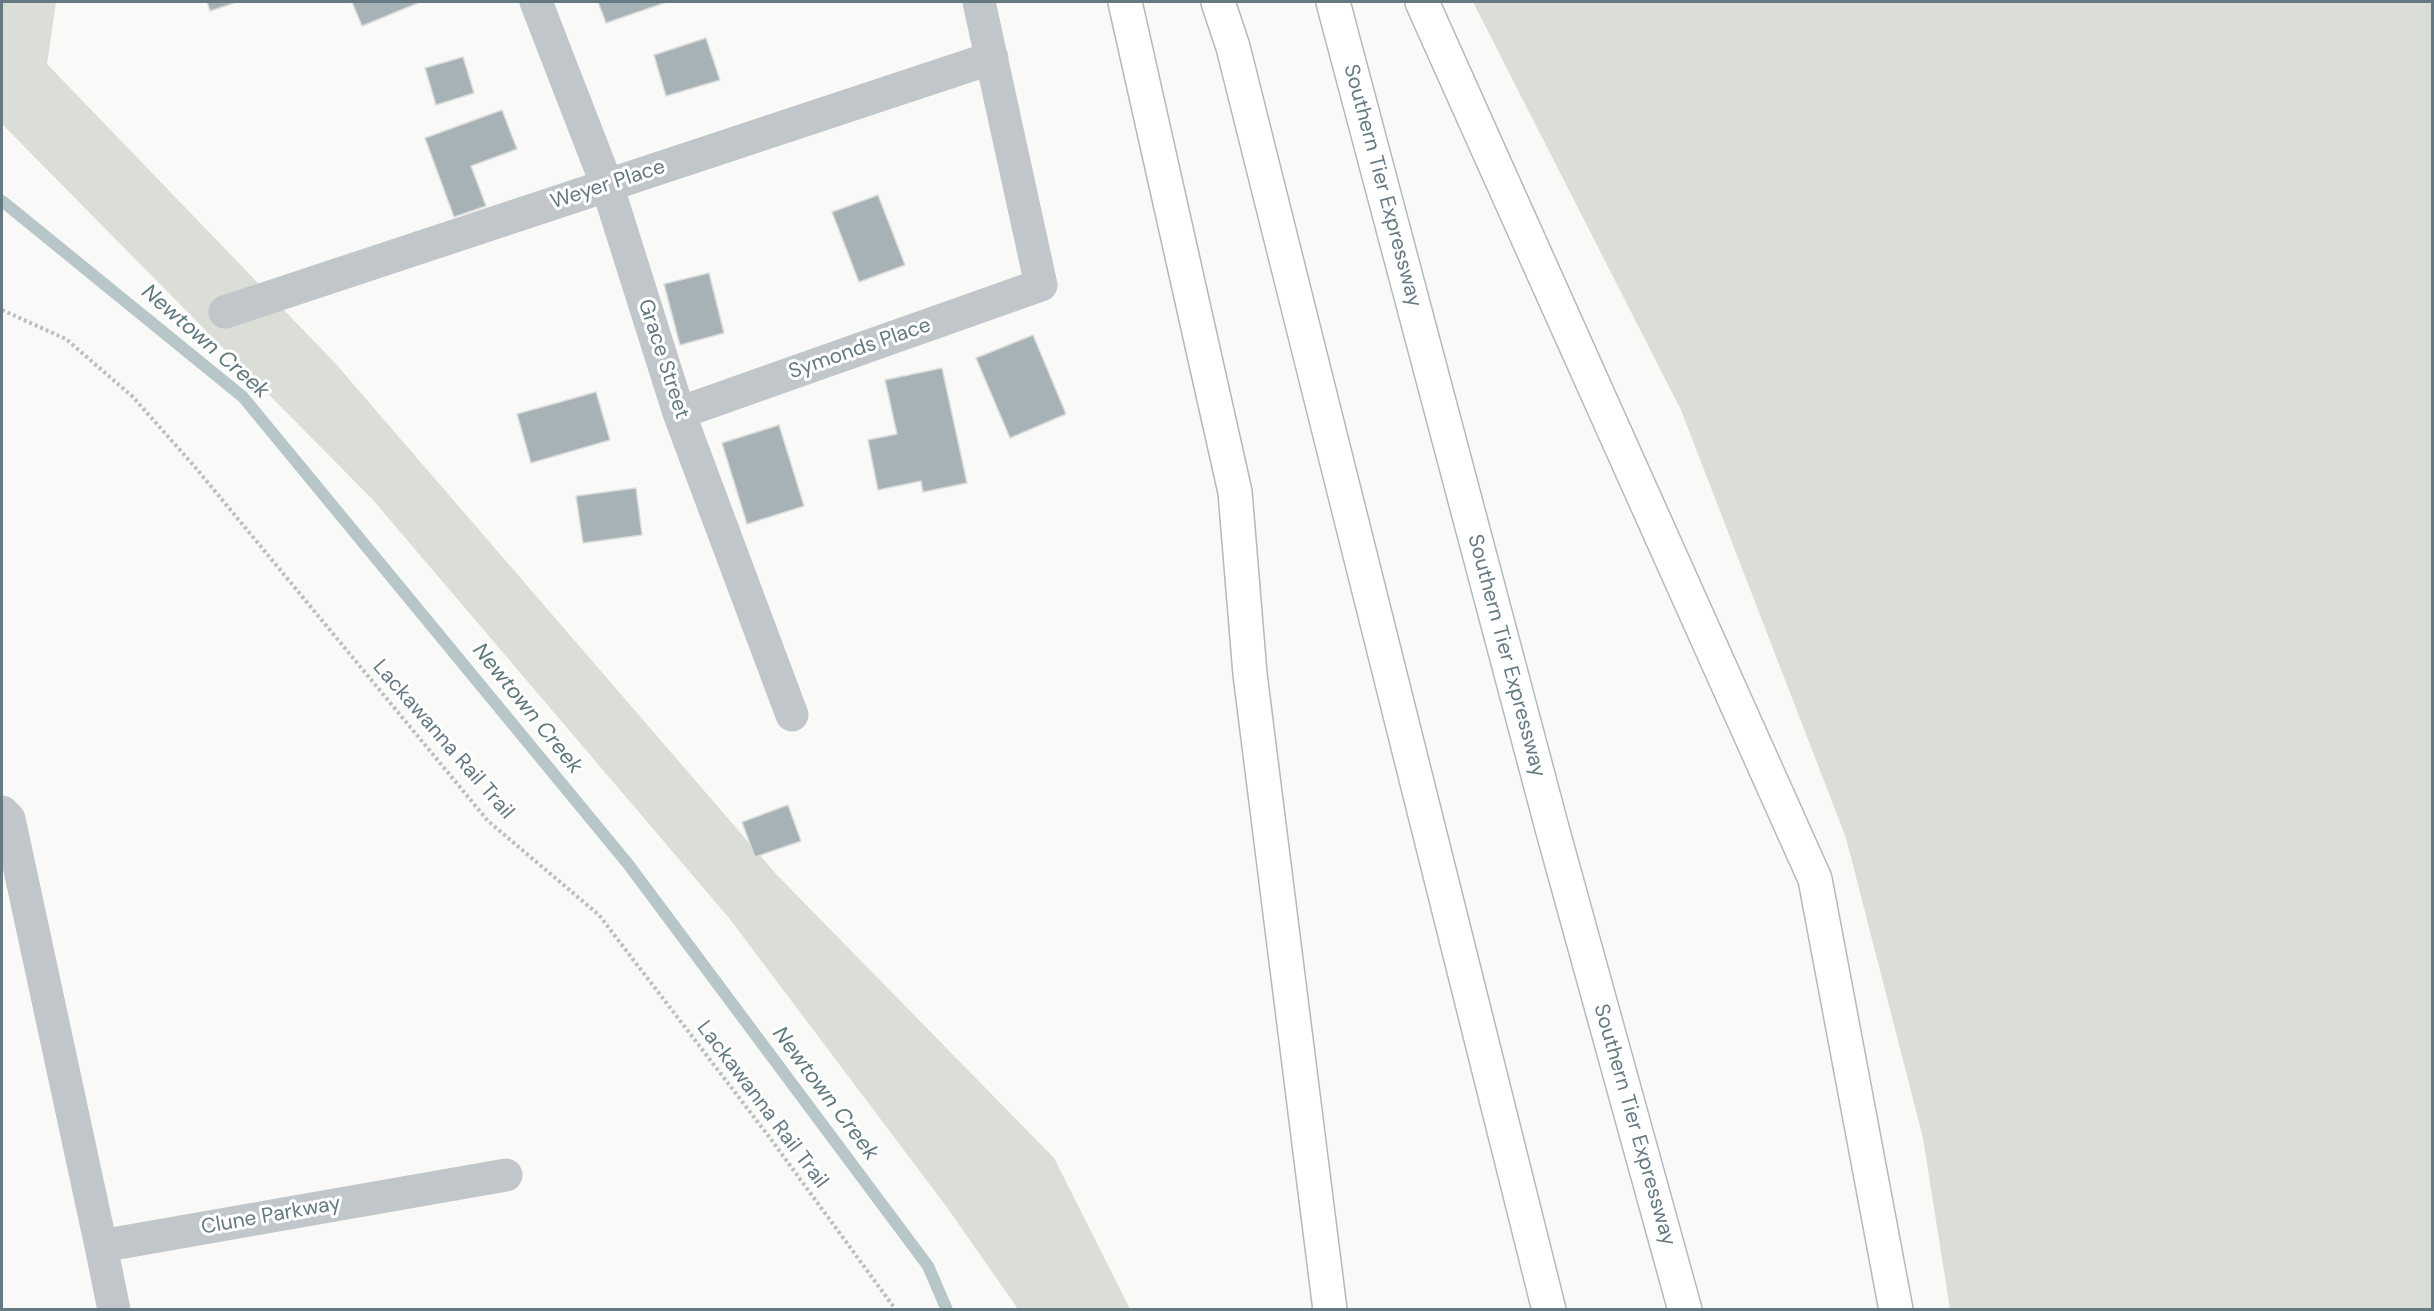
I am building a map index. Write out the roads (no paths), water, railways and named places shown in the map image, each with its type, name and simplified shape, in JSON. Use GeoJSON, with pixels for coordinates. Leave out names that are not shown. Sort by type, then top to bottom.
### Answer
{"type":"FeatureCollection","features":[{"type":"Feature","properties":{"kind":"highway"},"geometry":{"type":"LineString","coordinates":[[1125,2],[1235,492],[1250,674],[1330,1310]]}},
{"type":"Feature","properties":{"kind":"highway"},"geometry":{"type":"LineString","coordinates":[[1218,2],[1238,70],[1549,1310]]}},
{"type":"Feature","properties":{"kind":"highway","name":"Southern Tier Expressway"},"geometry":{"type":"LineString","coordinates":[[1333,2],[1552,828],[1686,1310]]}},
{"type":"Feature","properties":{"kind":"highway"},"geometry":{"type":"LineString","coordinates":[[1422,2],[1815,879],[1896,1310]]}},
{"type":"Feature","properties":{"kind":"street","name":"Grace Street"},"geometry":{"type":"LineString","coordinates":[[536,2],[607,185],[679,413],[792,715]]}},
{"type":"Feature","properties":{"kind":"street"},"geometry":{"type":"LineString","coordinates":[[979,2],[992,58]]}},
{"type":"Feature","properties":{"kind":"street","name":"Weyer Place"},"geometry":{"type":"LineString","coordinates":[[225,312],[992,58]]}},
{"type":"Feature","properties":{"kind":"street","name":"Symonds Place"},"geometry":{"type":"LineString","coordinates":[[679,413],[1041,285],[992,58]]}},
{"type":"Feature","properties":{"kind":"street"},"geometry":{"type":"LineString","coordinates":[[2,812],[9,819],[114,1310]]}},
{"type":"Feature","properties":{"kind":"street","name":"Clune Parkway"},"geometry":{"type":"LineString","coordinates":[[101,1246],[506,1175]]}},
{"type":"Feature","properties":{"kind":"waterway","name":"Newtown Creek"},"geometry":{"type":"LineString","coordinates":[[2,201],[243,397],[628,864],[928,1266],[947,1310]]}}]}
